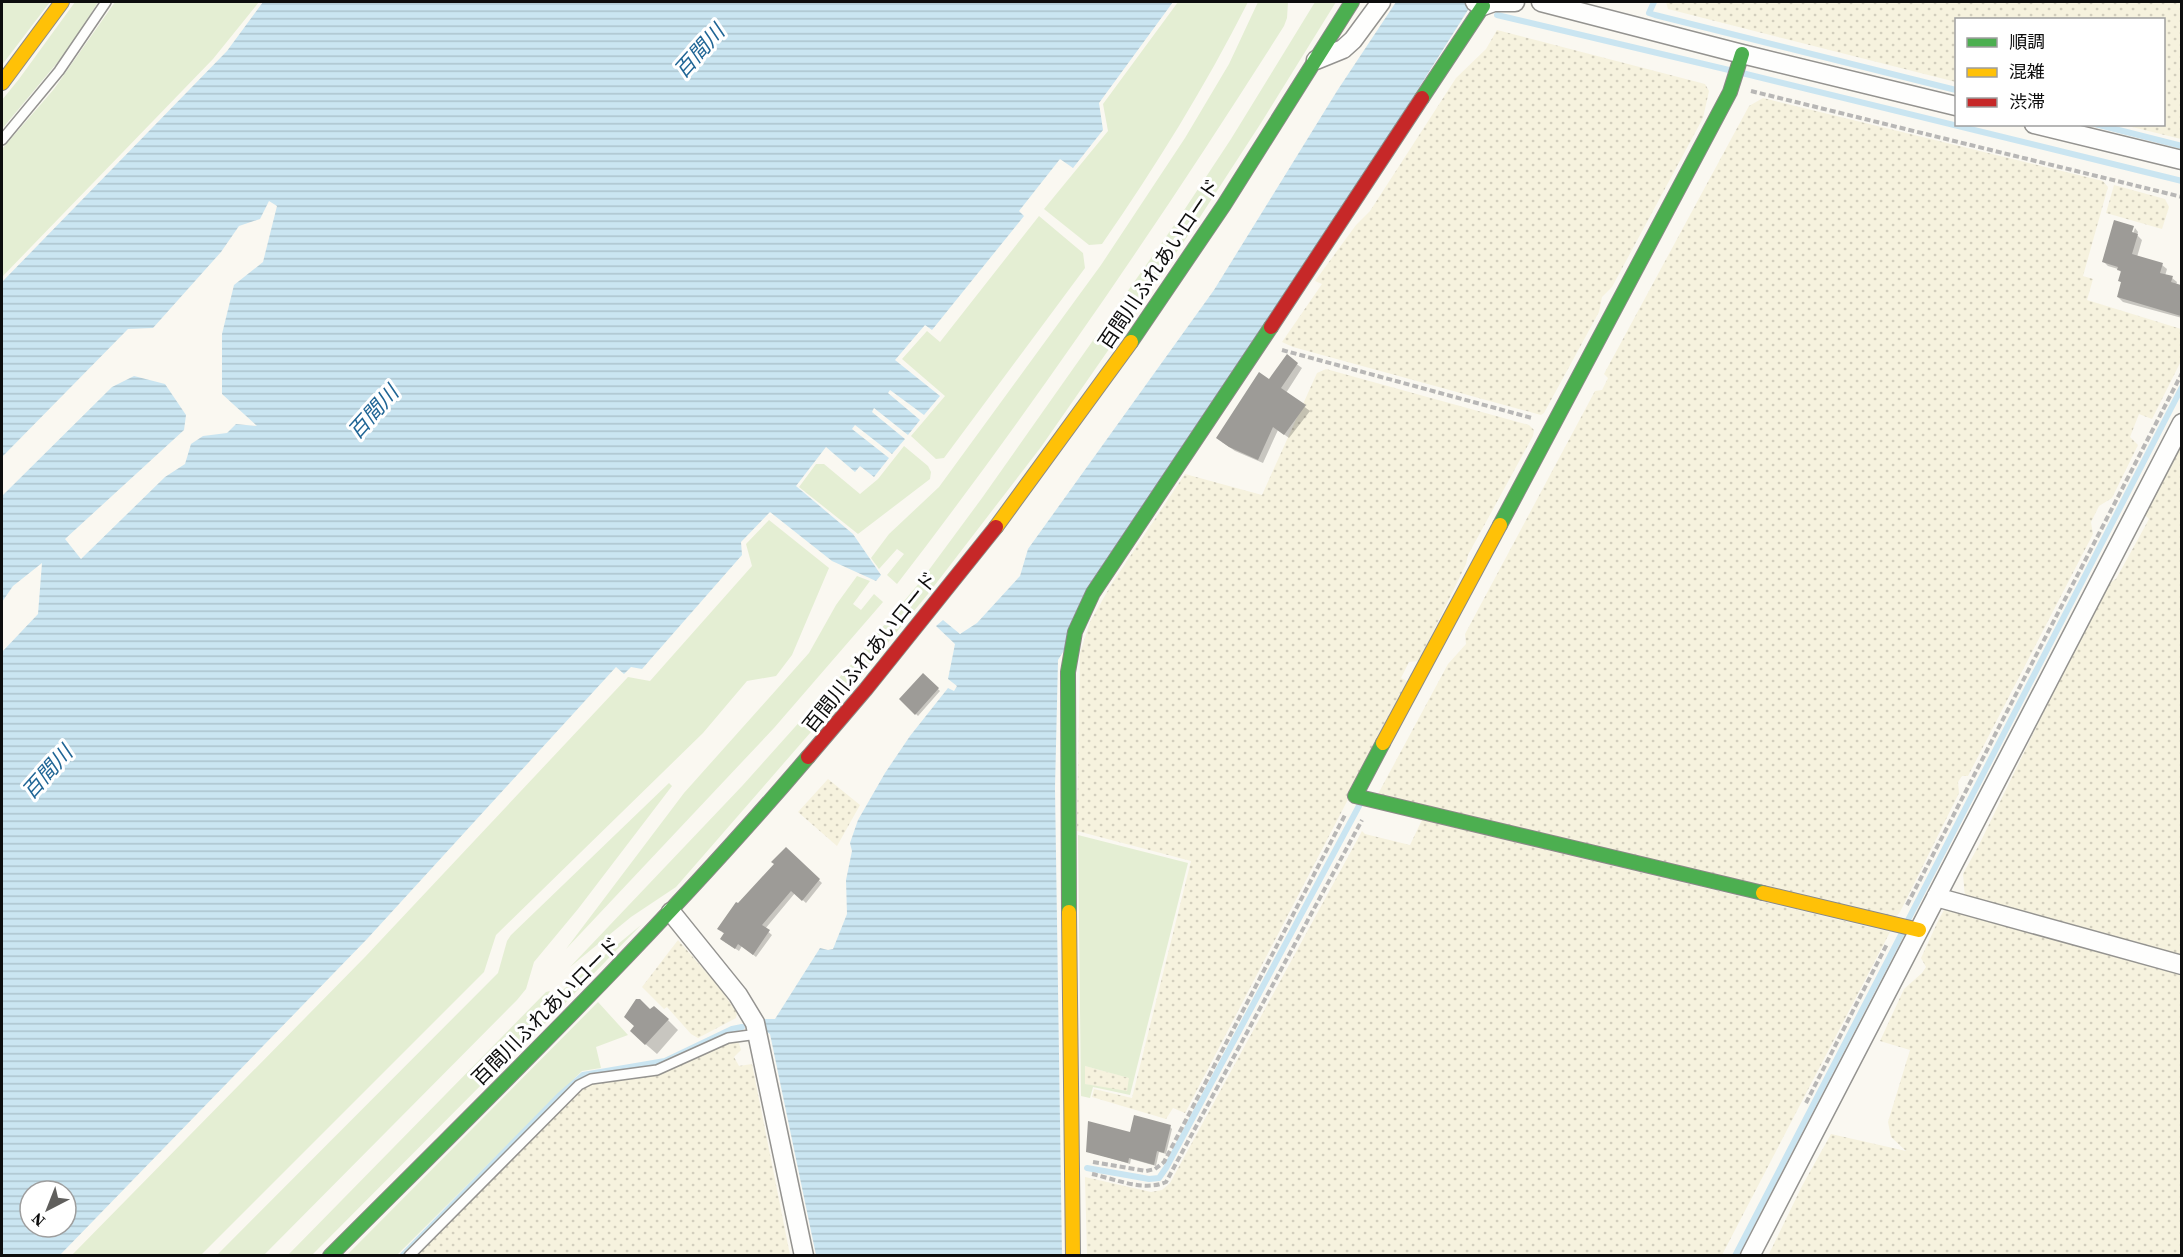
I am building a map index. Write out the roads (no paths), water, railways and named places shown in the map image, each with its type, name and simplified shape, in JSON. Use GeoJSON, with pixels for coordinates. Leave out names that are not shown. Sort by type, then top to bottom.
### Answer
{"type":"FeatureCollection","features":[{"type":"Feature","properties":{"kind":"street"},"geometry":{"type":"LineString","coordinates":[[2,83],[62,2]]}},
{"type":"Feature","properties":{"kind":"street","name":"百間川ふれあいロード"},"geometry":{"type":"LineString","coordinates":[[330,1256],[579,1008],[670,912],[790,779],[887,664],[996,526],[1099,386],[1196,245],[1352,2]]}},
{"type":"Feature","properties":{"kind":"street"},"geometry":{"type":"LineString","coordinates":[[1316,60],[1342,49],[1353,40],[1381,2]]}},
{"type":"Feature","properties":{"kind":"street"},"geometry":{"type":"LineString","coordinates":[[1073,1256],[1068,672],[1075,632],[1093,592],[1263,338],[1479,4],[1515,2]]}},
{"type":"Feature","properties":{"kind":"street"},"geometry":{"type":"LineString","coordinates":[[1541,2],[1741,58],[1955,106]]}},
{"type":"Feature","properties":{"kind":"street"},"geometry":{"type":"LineString","coordinates":[[1741,58],[1730,92],[1553,424],[1364,798],[1906,927]]}},
{"type":"Feature","properties":{"kind":"street"},"geometry":{"type":"LineString","coordinates":[[2042,126],[2181,160]]}},
{"type":"Feature","properties":{"kind":"street"},"geometry":{"type":"LineString","coordinates":[[1750,1256],[1906,927],[1936,897],[2181,423]]}},
{"type":"Feature","properties":{"kind":"street"},"geometry":{"type":"LineString","coordinates":[[1936,897],[2181,965]]}},
{"type":"Feature","properties":{"kind":"street"},"geometry":{"type":"LineString","coordinates":[[670,912],[738,995],[755,1023],[804,1256]]}},
{"type":"Feature","properties":{"kind":"lane"},"geometry":{"type":"LineString","coordinates":[[2,140],[59,71],[106,2]]}},
{"type":"Feature","properties":{"kind":"lane"},"geometry":{"type":"LineString","coordinates":[[409,1256],[579,1085],[591,1079],[657,1070],[728,1038],[758,1034]]}},
{"type":"Feature","properties":{"kind":"water","name":"百間川"},"geometry":{"type":"Polygon","coordinates":[[[263,2],[1173,2],[1099,103],[1103,130],[1073,168],[1060,159],[1019,211],[1024,216],[932,330],[925,325],[895,360],[940,396],[924,415],[890,390],[888,393],[920,420],[908,435],[874,408],[872,412],[905,439],[892,454],[855,425],[852,429],[889,458],[874,477],[860,466],[855,472],[826,447],[796,486],[853,534],[881,575],[876,581],[832,561],[770,512],[741,542],[742,555],[642,669],[631,667],[624,674],[616,667],[367,939],[78,1236],[78,1179],[18,1179],[18,1239],[76,1239],[60,1255],[2,1255],[2,652],[38,614],[42,563],[13,586],[2,602],[2,496],[112,387],[134,376],[165,384],[186,415],[184,430],[65,539],[81,559],[165,477],[185,464],[191,444],[203,436],[227,433],[236,424],[257,426],[222,394],[222,334],[234,285],[263,262],[277,206],[269,201],[260,219],[239,226],[221,252],[153,328],[128,329],[2,457],[2,282],[227,51],[263,2]]]}},
{"type":"Feature","properties":{"kind":"water"},"geometry":{"type":"Polygon","coordinates":[[[1396,2],[1473,2],[1058,660],[1055,788],[1062,1255],[816,1255],[770,1034],[765,1031],[764,1019],[775,1019],[820,948],[833,949],[847,914],[846,880],[852,851],[850,843],[858,820],[910,736],[948,688],[954,691],[957,686],[948,679],[955,644],[936,626],[943,620],[960,634],[977,623],[1020,576],[1028,549],[1214,290],[1337,91],[1396,2]]]}},
{"type":"Feature","properties":{"kind":"waterway"},"geometry":{"type":"LineString","coordinates":[[1654,2],[1649,13],[1655,15],[1955,90]]}},
{"type":"Feature","properties":{"kind":"waterway"},"geometry":{"type":"LineString","coordinates":[[1497,15],[1729,70]]}},
{"type":"Feature","properties":{"kind":"waterway"},"geometry":{"type":"LineString","coordinates":[[1742,73],[1955,125]]}},
{"type":"Feature","properties":{"kind":"waterway"},"geometry":{"type":"LineString","coordinates":[[1958,126],[2182,181]]}},
{"type":"Feature","properties":{"kind":"waterway"},"geometry":{"type":"LineString","coordinates":[[2103,126],[2182,146]]}},
{"type":"Feature","properties":{"kind":"waterway"},"geometry":{"type":"LineString","coordinates":[[1907,922],[2182,387]]}},
{"type":"Feature","properties":{"kind":"waterway"},"geometry":{"type":"LineString","coordinates":[[1087,1168],[1149,1179],[1159,1178],[1360,804]]}},
{"type":"Feature","properties":{"kind":"waterway"},"geometry":{"type":"LineString","coordinates":[[1735,1256],[1903,931]]}},
{"type":"Feature","properties":{"kind":"waterway"},"geometry":{"type":"LineString","coordinates":[[402,1256],[559,1096],[583,1075],[665,1061],[732,1029],[742,1027]]}}]}
